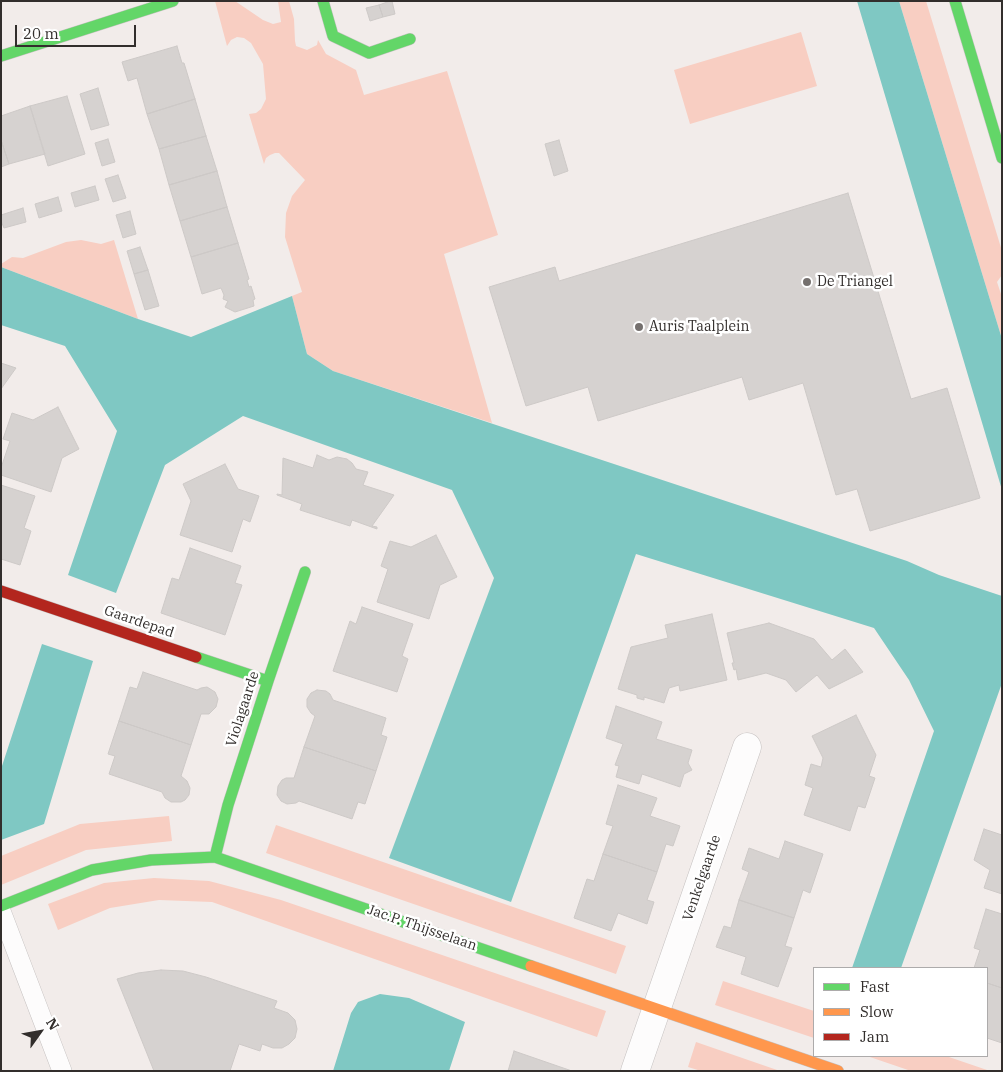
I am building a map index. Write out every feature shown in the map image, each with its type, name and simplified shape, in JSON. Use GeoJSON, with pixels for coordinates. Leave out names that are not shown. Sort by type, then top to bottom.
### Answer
{"type":"FeatureCollection","features":[{"type":"Feature","properties":{"kind":"street"},"geometry":{"type":"LineString","coordinates":[[1,56],[173,1]]}},
{"type":"Feature","properties":{"kind":"street"},"geometry":{"type":"LineString","coordinates":[[323,1],[333,36],[369,53],[410,39]]}},
{"type":"Feature","properties":{"kind":"street"},"geometry":{"type":"LineString","coordinates":[[955,1],[994,102],[1002,158]]}},
{"type":"Feature","properties":{"kind":"street","name":"Violagaarde"},"geometry":{"type":"LineString","coordinates":[[215,856],[228,805],[305,572]]}},
{"type":"Feature","properties":{"kind":"street","name":"Gaardepad"},"geometry":{"type":"LineString","coordinates":[[1,591],[268,680]]}},
{"type":"Feature","properties":{"kind":"street","name":"Venkelgaarde"},"geometry":{"type":"LineString","coordinates":[[635,1071],[747,746]]}},
{"type":"Feature","properties":{"kind":"street","name":"Jac.P. Thijsselaan"},"geometry":{"type":"LineString","coordinates":[[1,906],[92,870],[150,860],[215,856],[838,1071]]}},
{"type":"Feature","properties":{"kind":"lane"},"geometry":{"type":"LineString","coordinates":[[1,911],[62,1071]]}},
{"type":"Feature","properties":{"kind":"shaded area"},"geometry":{"type":"Polygon","coordinates":[[[215,1],[235,1],[263,20],[273,24],[281,22],[278,1],[289,1],[294,19],[296,46],[307,50],[317,45],[318,40],[326,54],[356,70],[364,95],[447,71],[498,235],[444,254],[492,423],[333,371],[307,354],[292,296],[302,292],[285,237],[286,213],[292,196],[305,180],[279,153],[270,155],[266,158],[264,164],[249,114],[256,113],[261,109],[266,99],[263,64],[251,43],[244,38],[237,37],[231,40],[227,46],[215,1]]]}},
{"type":"Feature","properties":{"kind":"shaded area"},"geometry":{"type":"Polygon","coordinates":[[[899,1],[926,1],[1002,251],[1002,275],[997,282],[1002,297],[1002,339],[899,1]]]}},
{"type":"Feature","properties":{"kind":"shaded area"},"geometry":{"type":"Polygon","coordinates":[[[801,32],[817,86],[690,124],[674,70],[801,32]]]}},
{"type":"Feature","properties":{"kind":"shaded area"},"geometry":{"type":"Polygon","coordinates":[[[81,240],[101,244],[114,240],[138,319],[1,267],[1,264],[12,257],[23,258],[66,242],[81,240]]]}},
{"type":"Feature","properties":{"kind":"shaded area"},"geometry":{"type":"Polygon","coordinates":[[[169,816],[172,841],[86,850],[1,885],[1,856],[80,824],[169,816]]]}},
{"type":"Feature","properties":{"kind":"shaded area"},"geometry":{"type":"Polygon","coordinates":[[[276,825],[626,946],[616,974],[266,853],[276,825]]]}},
{"type":"Feature","properties":{"kind":"shaded area"},"geometry":{"type":"Polygon","coordinates":[[[154,878],[209,881],[281,900],[606,1011],[597,1037],[212,902],[159,900],[110,908],[58,930],[48,904],[104,883],[154,878]]]}},
{"type":"Feature","properties":{"kind":"shaded area"},"geometry":{"type":"Polygon","coordinates":[[[723,981],[813,1011],[813,1038],[715,1005],[723,981]]]}},
{"type":"Feature","properties":{"kind":"shaded area"},"geometry":{"type":"Polygon","coordinates":[[[696,1042],[780,1071],[701,1071],[688,1067],[696,1042]]]}},
{"type":"Feature","properties":{"kind":"shaded area"},"geometry":{"type":"Polygon","coordinates":[[[870,1057],[949,1057],[990,1071],[911,1071],[870,1057]]]}},
{"type":"Feature","properties":{"kind":"water"},"geometry":{"type":"Polygon","coordinates":[[[857,1],[899,1],[1002,339],[1002,490],[857,1]]]}},
{"type":"Feature","properties":{"kind":"water"},"geometry":{"type":"Polygon","coordinates":[[[1,267],[191,337],[292,296],[307,354],[333,371],[907,561],[939,575],[1002,596],[1002,683],[901,967],[852,967],[934,731],[909,680],[874,628],[636,554],[511,902],[389,858],[494,578],[452,490],[243,416],[165,465],[116,593],[68,575],[117,431],[65,346],[1,325],[1,267]]]}},
{"type":"Feature","properties":{"kind":"water"},"geometry":{"type":"Polygon","coordinates":[[[42,644],[93,661],[44,824],[1,840],[1,769],[42,644]]]}},
{"type":"Feature","properties":{"kind":"water"},"geometry":{"type":"Polygon","coordinates":[[[380,994],[409,998],[465,1022],[449,1071],[333,1071],[351,1013],[358,1002],[380,994]]]}},
{"type":"Feature","properties":{"kind":"building"},"geometry":{"type":"Polygon","coordinates":[[[392,1],[395,14],[383,17],[379,5],[392,1]]]}},
{"type":"Feature","properties":{"kind":"building"},"geometry":{"type":"Polygon","coordinates":[[[379,5],[383,17],[370,21],[366,8],[379,5]]]}},
{"type":"Feature","properties":{"kind":"building"},"geometry":{"type":"Polygon","coordinates":[[[177,46],[195,99],[147,114],[137,78],[128,81],[122,62],[177,46]]]}},
{"type":"Feature","properties":{"kind":"building"},"geometry":{"type":"Polygon","coordinates":[[[98,88],[109,125],[91,130],[80,94],[98,88]]]}},
{"type":"Feature","properties":{"kind":"building"},"geometry":{"type":"Polygon","coordinates":[[[67,96],[85,154],[48,166],[30,106],[67,96]]]}},
{"type":"Feature","properties":{"kind":"building"},"geometry":{"type":"Polygon","coordinates":[[[195,99],[206,136],[159,149],[147,114],[195,99]]]}},
{"type":"Feature","properties":{"kind":"building"},"geometry":{"type":"Polygon","coordinates":[[[30,106],[45,154],[9,164],[1,140],[1,116],[30,106]]]}},
{"type":"Feature","properties":{"kind":"building"},"geometry":{"type":"Polygon","coordinates":[[[206,136],[217,171],[169,185],[159,149],[206,136]]]}},
{"type":"Feature","properties":{"kind":"building"},"geometry":{"type":"Polygon","coordinates":[[[108,139],[115,162],[102,166],[95,143],[108,139]]]}},
{"type":"Feature","properties":{"kind":"building"},"geometry":{"type":"Polygon","coordinates":[[[1,140],[9,164],[1,167],[1,140]]]}},
{"type":"Feature","properties":{"kind":"building"},"geometry":{"type":"Polygon","coordinates":[[[559,140],[568,171],[554,176],[545,144],[559,140]]]}},
{"type":"Feature","properties":{"kind":"building"},"geometry":{"type":"Polygon","coordinates":[[[217,171],[227,207],[180,221],[169,185],[217,171]]]}},
{"type":"Feature","properties":{"kind":"building"},"geometry":{"type":"Polygon","coordinates":[[[118,175],[126,198],[113,202],[105,179],[118,175]]]}},
{"type":"Feature","properties":{"kind":"building"},"geometry":{"type":"Polygon","coordinates":[[[95,186],[99,200],[75,207],[71,193],[95,186]]]}},
{"type":"Feature","properties":{"kind":"building"},"geometry":{"type":"Polygon","coordinates":[[[848,193],[911,399],[947,388],[980,498],[870,531],[857,489],[836,495],[803,383],[749,400],[742,377],[598,421],[588,387],[526,406],[489,287],[555,267],[559,281],[848,193]]]}},
{"type":"Feature","properties":{"kind":"building"},"geometry":{"type":"Polygon","coordinates":[[[58,197],[62,211],[39,218],[35,204],[58,197]]]}},
{"type":"Feature","properties":{"kind":"building"},"geometry":{"type":"Polygon","coordinates":[[[227,207],[238,243],[191,257],[180,221],[227,207]]]}},
{"type":"Feature","properties":{"kind":"building"},"geometry":{"type":"Polygon","coordinates":[[[23,208],[26,222],[4,228],[1,215],[23,208]]]}},
{"type":"Feature","properties":{"kind":"building"},"geometry":{"type":"Polygon","coordinates":[[[130,211],[136,234],[123,238],[116,215],[130,211]]]}},
{"type":"Feature","properties":{"kind":"building"},"geometry":{"type":"Polygon","coordinates":[[[238,243],[249,279],[247,280],[249,287],[251,286],[255,299],[253,300],[254,306],[235,312],[225,307],[228,301],[223,299],[224,295],[221,288],[202,294],[191,257],[238,243]]]}},
{"type":"Feature","properties":{"kind":"building"},"geometry":{"type":"Polygon","coordinates":[[[140,247],[148,270],[134,274],[127,251],[140,247]]]}},
{"type":"Feature","properties":{"kind":"building"},"geometry":{"type":"Polygon","coordinates":[[[148,270],[159,306],[145,310],[134,274],[148,270]]]}},
{"type":"Feature","properties":{"kind":"building"},"geometry":{"type":"Polygon","coordinates":[[[1,363],[16,368],[1,389],[1,363]]]}},
{"type":"Feature","properties":{"kind":"building"},"geometry":{"type":"Polygon","coordinates":[[[58,407],[79,449],[62,458],[51,492],[1,475],[1,468],[10,441],[3,439],[12,413],[33,420],[58,407]]]}},
{"type":"Feature","properties":{"kind":"building"},"geometry":{"type":"Polygon","coordinates":[[[317,455],[329,460],[337,457],[347,459],[356,469],[368,472],[363,485],[394,495],[372,526],[377,527],[377,529],[352,520],[350,526],[300,510],[302,504],[277,495],[282,495],[283,458],[313,468],[317,455]]]}},
{"type":"Feature","properties":{"kind":"building"},"geometry":{"type":"Polygon","coordinates":[[[225,464],[238,489],[259,496],[250,522],[243,519],[232,552],[180,535],[191,501],[183,484],[225,464]]]}},
{"type":"Feature","properties":{"kind":"building"},"geometry":{"type":"Polygon","coordinates":[[[1,485],[35,496],[24,528],[31,531],[20,565],[1,559],[1,485]]]}},
{"type":"Feature","properties":{"kind":"building"},"geometry":{"type":"Polygon","coordinates":[[[436,535],[457,577],[440,585],[429,619],[377,602],[388,569],[381,566],[390,541],[411,547],[436,535]]]}},
{"type":"Feature","properties":{"kind":"building"},"geometry":{"type":"Polygon","coordinates":[[[190,548],[241,566],[235,583],[242,585],[225,635],[161,613],[172,578],[179,580],[190,548]]]}},
{"type":"Feature","properties":{"kind":"building"},"geometry":{"type":"Polygon","coordinates":[[[362,607],[413,624],[402,656],[408,659],[397,692],[333,671],[350,621],[356,624],[362,607]]]}},
{"type":"Feature","properties":{"kind":"building"},"geometry":{"type":"Polygon","coordinates":[[[712,614],[727,680],[680,691],[679,685],[669,688],[664,703],[644,697],[644,700],[637,698],[637,695],[618,689],[631,647],[668,638],[665,625],[712,614]]]}},
{"type":"Feature","properties":{"kind":"building"},"geometry":{"type":"Polygon","coordinates":[[[769,623],[814,639],[832,660],[845,649],[863,672],[829,689],[817,675],[796,692],[786,680],[766,673],[738,680],[736,669],[734,670],[732,663],[734,663],[727,633],[769,623]]]}},
{"type":"Feature","properties":{"kind":"building"},"geometry":{"type":"Polygon","coordinates":[[[143,672],[197,690],[207,687],[215,692],[218,699],[216,707],[209,714],[201,714],[191,745],[119,721],[130,687],[137,689],[143,672]]]}},
{"type":"Feature","properties":{"kind":"building"},"geometry":{"type":"Polygon","coordinates":[[[317,690],[326,691],[333,700],[386,718],[381,735],[387,737],[376,771],[304,747],[315,716],[307,707],[307,699],[311,693],[317,690]]]}},
{"type":"Feature","properties":{"kind":"building"},"geometry":{"type":"Polygon","coordinates":[[[616,706],[662,722],[656,739],[692,750],[688,763],[692,770],[684,774],[680,787],[642,774],[639,784],[616,777],[619,766],[615,765],[623,744],[606,738],[616,706]]]}},
{"type":"Feature","properties":{"kind":"building"},"geometry":{"type":"Polygon","coordinates":[[[856,715],[876,755],[869,776],[875,778],[865,808],[858,806],[850,831],[804,815],[813,788],[805,785],[811,764],[821,767],[823,758],[812,736],[856,715]]]}},
{"type":"Feature","properties":{"kind":"building"},"geometry":{"type":"Polygon","coordinates":[[[119,721],[191,745],[181,776],[187,781],[190,788],[189,795],[185,800],[171,802],[165,798],[162,792],[109,774],[115,756],[108,754],[119,721]]]}},
{"type":"Feature","properties":{"kind":"building"},"geometry":{"type":"Polygon","coordinates":[[[304,747],[376,771],[365,804],[358,802],[352,819],[299,801],[287,804],[281,801],[277,795],[278,786],[282,780],[294,778],[304,747]]]}},
{"type":"Feature","properties":{"kind":"building"},"geometry":{"type":"Polygon","coordinates":[[[618,785],[657,798],[650,816],[680,826],[673,846],[666,844],[657,872],[603,854],[613,826],[606,824],[618,785]]]}},
{"type":"Feature","properties":{"kind":"building"},"geometry":{"type":"Polygon","coordinates":[[[984,829],[1002,835],[1002,894],[984,888],[990,870],[974,860],[984,829]]]}},
{"type":"Feature","properties":{"kind":"building"},"geometry":{"type":"Polygon","coordinates":[[[785,841],[823,854],[810,893],[803,890],[794,918],[739,900],[749,872],[742,869],[749,848],[779,859],[785,841]]]}},
{"type":"Feature","properties":{"kind":"building"},"geometry":{"type":"Polygon","coordinates":[[[603,854],[657,872],[647,900],[654,902],[647,924],[618,913],[611,931],[574,918],[587,879],[594,881],[603,854]]]}},
{"type":"Feature","properties":{"kind":"building"},"geometry":{"type":"Polygon","coordinates":[[[739,900],[794,918],[785,946],[792,948],[778,987],[741,974],[746,957],[716,947],[724,926],[731,928],[739,900]]]}},
{"type":"Feature","properties":{"kind":"building"},"geometry":{"type":"Polygon","coordinates":[[[986,909],[1002,914],[1002,988],[988,983],[988,967],[974,967],[980,950],[974,948],[986,909]]]}},
{"type":"Feature","properties":{"kind":"building"},"geometry":{"type":"Polygon","coordinates":[[[161,970],[183,971],[206,977],[277,1001],[274,1008],[288,1013],[295,1020],[297,1029],[295,1038],[282,1048],[273,1048],[262,1044],[260,1051],[239,1044],[230,1071],[154,1071],[117,979],[138,973],[161,970]]]}},
{"type":"Feature","properties":{"kind":"building"},"geometry":{"type":"Polygon","coordinates":[[[988,983],[1002,988],[1002,1043],[988,1038],[988,983]]]}},
{"type":"Feature","properties":{"kind":"building"},"geometry":{"type":"Polygon","coordinates":[[[514,1051],[572,1071],[508,1071],[514,1051]]]}},
{"type":"Feature","properties":{"kind":"traffic: fast"},"geometry":{"type":"LineString","coordinates":[[1,56],[173,1]]}},
{"type":"Feature","properties":{"kind":"traffic: fast"},"geometry":{"type":"LineString","coordinates":[[323,1],[333,36],[369,53],[410,39]]}},
{"type":"Feature","properties":{"kind":"traffic: fast"},"geometry":{"type":"LineString","coordinates":[[955,1],[1002,158]]}},
{"type":"Feature","properties":{"kind":"traffic: fast"},"geometry":{"type":"LineString","coordinates":[[215,857],[228,805],[305,572]]}},
{"type":"Feature","properties":{"kind":"traffic: fast"},"geometry":{"type":"LineString","coordinates":[[196,657],[268,681]]}},
{"type":"Feature","properties":{"kind":"traffic: fast"},"geometry":{"type":"LineString","coordinates":[[1,906],[92,870],[151,860],[215,857],[531,966]]}},
{"type":"Feature","properties":{"kind":"traffic: slow"},"geometry":{"type":"LineString","coordinates":[[531,966],[838,1071]]}},
{"type":"Feature","properties":{"kind":"traffic: jam"},"geometry":{"type":"LineString","coordinates":[[1,591],[196,657]]}},
{"type":"Feature","properties":{"kind":"place","name":"De Triangel"},"geometry":{"type":"Point","coordinates":[807,282]}},
{"type":"Feature","properties":{"kind":"place","name":"Auris Taalplein"},"geometry":{"type":"Point","coordinates":[639,327]}}]}
